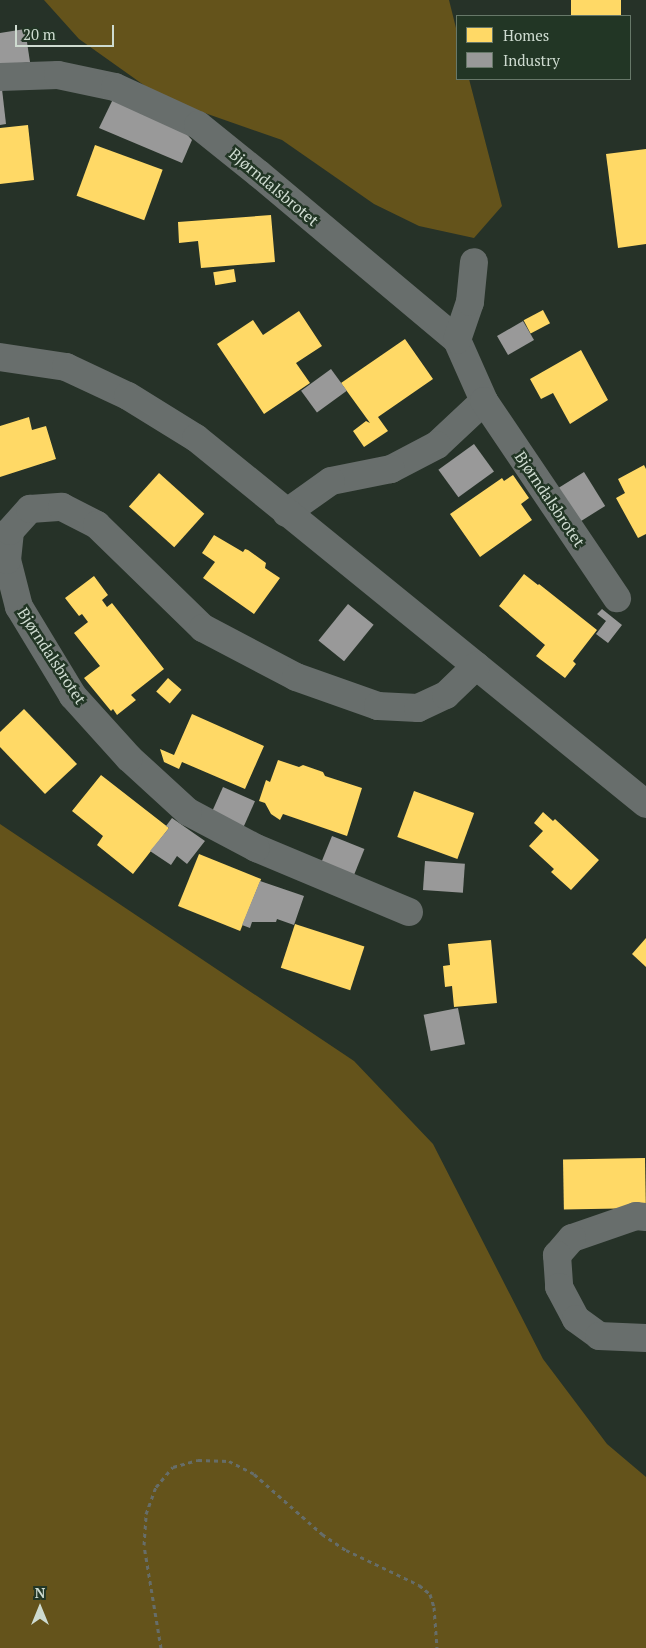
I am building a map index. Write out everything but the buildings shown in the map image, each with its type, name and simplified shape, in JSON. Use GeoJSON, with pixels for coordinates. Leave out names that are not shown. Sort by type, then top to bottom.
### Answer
{"type":"FeatureCollection","features":[{"type":"Feature","properties":{"kind":"street","name":"Bjørndalsbrotet"},"geometry":{"type":"LineString","coordinates":[[0,77],[58,75],[115,87],[198,125],[457,340],[484,400],[617,598]]}},
{"type":"Feature","properties":{"kind":"street"},"geometry":{"type":"LineString","coordinates":[[457,340],[470,302],[474,262]]}},
{"type":"Feature","properties":{"kind":"street"},"geometry":{"type":"LineString","coordinates":[[0,357],[66,367],[128,396],[196,438],[646,804]]}},
{"type":"Feature","properties":{"kind":"street"},"geometry":{"type":"LineString","coordinates":[[286,513],[331,481],[391,470],[437,445],[484,400]]}},
{"type":"Feature","properties":{"kind":"street","name":"Bjørndalsbrotet"},"geometry":{"type":"LineString","coordinates":[[409,912],[256,848],[188,812],[129,758],[74,696],[19,607],[7,560],[10,531],[30,509],[62,507],[96,525],[203,628],[296,677],[378,706],[418,708],[446,695],[476,666]]}},
{"type":"Feature","properties":{"kind":"street"},"geometry":{"type":"LineString","coordinates":[[646,1217],[636,1216],[572,1238],[557,1255],[559,1287],[576,1319],[599,1336],[646,1338]]}},
{"type":"Feature","properties":{"kind":"path"},"geometry":{"type":"LineString","coordinates":[[161,1648],[144,1545],[146,1514],[156,1487],[173,1467],[198,1460],[229,1461],[254,1474],[322,1534],[346,1550],[419,1585],[430,1594],[434,1607],[437,1648]]}},
{"type":"Feature","properties":{"kind":"shaded area"},"geometry":{"type":"Polygon","coordinates":[[[44,0],[449,0],[456,28],[456,80],[469,80],[502,206],[474,238],[419,226],[374,204],[282,140],[162,98],[79,39],[44,0]]]}},
{"type":"Feature","properties":{"kind":"shaded area"},"geometry":{"type":"Polygon","coordinates":[[[0,824],[354,1061],[433,1144],[543,1359],[607,1444],[646,1477],[646,1648],[0,1648],[0,824]]]}}]}
